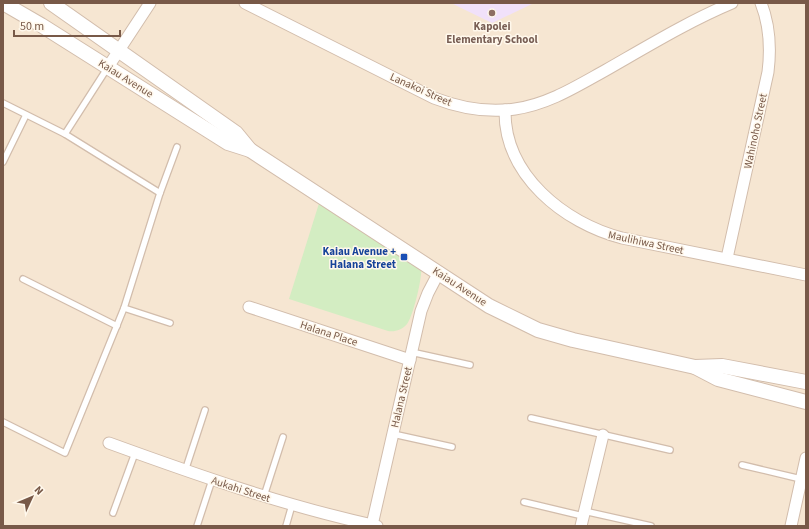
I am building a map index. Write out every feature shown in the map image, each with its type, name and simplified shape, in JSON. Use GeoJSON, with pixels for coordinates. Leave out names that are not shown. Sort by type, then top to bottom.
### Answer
{"type":"FeatureCollection","features":[{"type":"Feature","properties":{"kind":"street","name":"Kaiau Avenue"},"geometry":{"type":"LineString","coordinates":[[3,3],[25,15],[228,143],[250,150],[505,315],[538,330],[573,340],[695,367],[722,366],[806,382]]}},
{"type":"Feature","properties":{"kind":"street","name":"Kaiau Avenue"},"geometry":{"type":"LineString","coordinates":[[51,3],[236,133],[250,150]]}},
{"type":"Feature","properties":{"kind":"street"},"geometry":{"type":"LineString","coordinates":[[108,67],[150,3]]}},
{"type":"Feature","properties":{"kind":"street","name":"Lanakoi Street"},"geometry":{"type":"LineString","coordinates":[[245,3],[434,98],[466,108],[505,110],[528,106],[557,97],[701,17],[732,3]]}},
{"type":"Feature","properties":{"kind":"street","name":"Wahinoho Street"},"geometry":{"type":"LineString","coordinates":[[727,258],[768,72],[770,48],[769,32],[762,3]]}},
{"type":"Feature","properties":{"kind":"street","name":"Maulihiwa Street"},"geometry":{"type":"LineString","coordinates":[[505,110],[508,138],[521,166],[532,182],[548,199],[568,216],[594,230],[608,234],[806,275]]}},
{"type":"Feature","properties":{"kind":"street","name":"Halana Street"},"geometry":{"type":"LineString","coordinates":[[374,525],[421,310],[439,272]]}},
{"type":"Feature","properties":{"kind":"street","name":"Halana Place"},"geometry":{"type":"LineString","coordinates":[[249,307],[410,356]]}},
{"type":"Feature","properties":{"kind":"street","name":"Kaiau Avenue"},"geometry":{"type":"LineString","coordinates":[[695,367],[718,379],[806,402]]}},
{"type":"Feature","properties":{"kind":"street"},"geometry":{"type":"LineString","coordinates":[[583,518],[603,435]]}},
{"type":"Feature","properties":{"kind":"street","name":"Aukahi Street"},"geometry":{"type":"LineString","coordinates":[[109,443],[185,471],[292,505],[374,525]]}},
{"type":"Feature","properties":{"kind":"street"},"geometry":{"type":"LineString","coordinates":[[791,526],[806,460]]}},
{"type":"Feature","properties":{"kind":"lane"},"geometry":{"type":"LineString","coordinates":[[64,134],[108,67]]}},
{"type":"Feature","properties":{"kind":"lane"},"geometry":{"type":"LineString","coordinates":[[3,103],[64,134],[160,193]]}},
{"type":"Feature","properties":{"kind":"lane"},"geometry":{"type":"LineString","coordinates":[[3,162],[26,115]]}},
{"type":"Feature","properties":{"kind":"lane"},"geometry":{"type":"LineString","coordinates":[[3,422],[65,453],[124,308],[160,193],[177,147]]}},
{"type":"Feature","properties":{"kind":"lane"},"geometry":{"type":"LineString","coordinates":[[23,279],[117,326]]}},
{"type":"Feature","properties":{"kind":"lane"},"geometry":{"type":"LineString","coordinates":[[124,308],[170,323]]}},
{"type":"Feature","properties":{"kind":"lane"},"geometry":{"type":"LineString","coordinates":[[410,356],[470,365]]}},
{"type":"Feature","properties":{"kind":"lane"},"geometry":{"type":"LineString","coordinates":[[185,471],[205,410]]}},
{"type":"Feature","properties":{"kind":"lane"},"geometry":{"type":"LineString","coordinates":[[530,418],[670,450]]}},
{"type":"Feature","properties":{"kind":"lane"},"geometry":{"type":"LineString","coordinates":[[393,434],[452,447]]}},
{"type":"Feature","properties":{"kind":"lane"},"geometry":{"type":"LineString","coordinates":[[264,496],[283,438]]}},
{"type":"Feature","properties":{"kind":"lane"},"geometry":{"type":"LineString","coordinates":[[113,513],[135,453]]}},
{"type":"Feature","properties":{"kind":"lane"},"geometry":{"type":"LineString","coordinates":[[742,465],[801,479]]}},
{"type":"Feature","properties":{"kind":"lane"},"geometry":{"type":"LineString","coordinates":[[196,526],[212,480]]}},
{"type":"Feature","properties":{"kind":"lane"},"geometry":{"type":"LineString","coordinates":[[524,502],[583,518],[651,526]]}},
{"type":"Feature","properties":{"kind":"lane"},"geometry":{"type":"LineString","coordinates":[[286,526],[292,505]]}},
{"type":"Feature","properties":{"kind":"shaded area"},"geometry":{"type":"Polygon","coordinates":[[[3,3],[806,3],[806,526],[3,526],[3,3]]]}},
{"type":"Feature","properties":{"kind":"shaded area","name":"Kapolei Elementary School"},"geometry":{"type":"Polygon","coordinates":[[[451,3],[534,3],[492,23],[451,3]]]}},
{"type":"Feature","properties":{"kind":"green space"},"geometry":{"type":"Polygon","coordinates":[[[321,197],[421,267],[415,305],[407,324],[403,328],[396,331],[388,331],[289,299],[321,197]]]}},
{"type":"Feature","properties":{"kind":"place","name":"Kapolei Elementary School"},"geometry":{"type":"Point","coordinates":[492,13]}},
{"type":"Feature","properties":{"kind":"place","name":"Kaiau Avenue + Halana Street"},"geometry":{"type":"Point","coordinates":[404,257]}}]}
